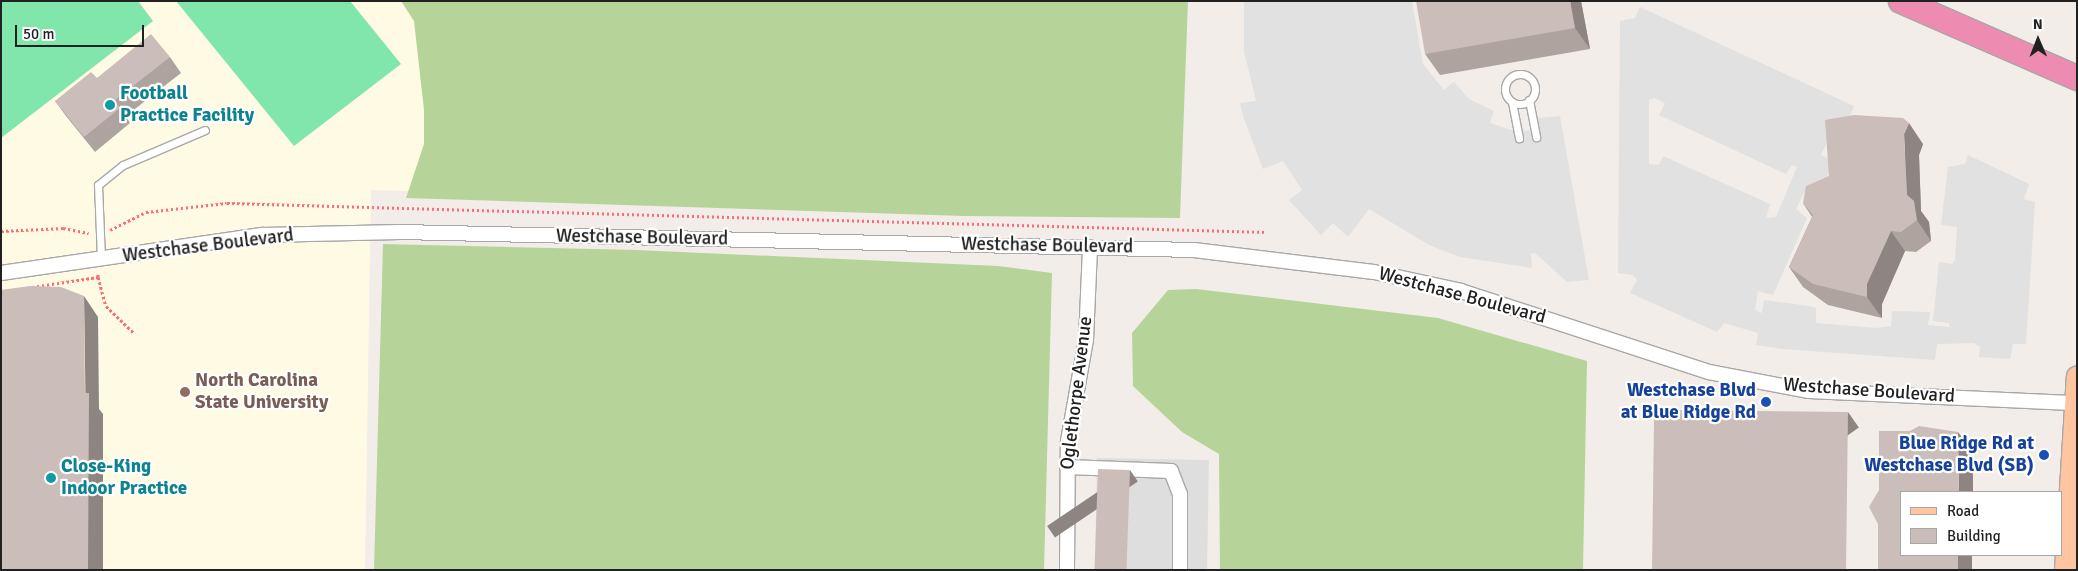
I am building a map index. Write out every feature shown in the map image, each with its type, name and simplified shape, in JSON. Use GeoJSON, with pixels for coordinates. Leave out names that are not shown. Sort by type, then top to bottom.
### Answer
{"type":"FeatureCollection","features":[{"type":"Feature","properties":{"kind":"highway"},"geometry":{"type":"LineString","coordinates":[[1901,1],[2077,78]]}},
{"type":"Feature","properties":{"kind":"main road"},"geometry":{"type":"LineString","coordinates":[[2065,570],[2077,376]]}},
{"type":"Feature","properties":{"kind":"street","name":"Westchase Boulevard"},"geometry":{"type":"LineString","coordinates":[[1,273],[99,263],[262,236],[400,232],[1194,250],[1374,272],[1461,291],[1709,372],[1809,391],[2076,403]]}},
{"type":"Feature","properties":{"kind":"street","name":"Oglethorpe Avenue"},"geometry":{"type":"LineString","coordinates":[[1067,570],[1067,467],[1086,340],[1090,247]]}},
{"type":"Feature","properties":{"kind":"street"},"geometry":{"type":"LineString","coordinates":[[1067,467],[1172,471],[1180,494],[1180,570]]}},
{"type":"Feature","properties":{"kind":"lane"},"geometry":{"type":"LineString","coordinates":[[1519,138],[1512,102],[1505,85],[1520,74],[1534,85],[1529,100],[1536,137]]}},
{"type":"Feature","properties":{"kind":"lane"},"geometry":{"type":"LineString","coordinates":[[1512,102],[1529,100]]}},
{"type":"Feature","properties":{"kind":"lane"},"geometry":{"type":"LineString","coordinates":[[99,263],[98,185],[123,164],[205,130]]}},
{"type":"Feature","properties":{"kind":"path"},"geometry":{"type":"LineString","coordinates":[[120,229],[146,212],[228,203],[1267,232]]}},
{"type":"Feature","properties":{"kind":"path"},"geometry":{"type":"LineString","coordinates":[[1,231],[63,228],[90,233]]}},
{"type":"Feature","properties":{"kind":"path"},"geometry":{"type":"LineString","coordinates":[[99,263],[98,277],[106,306],[134,333]]}},
{"type":"Feature","properties":{"kind":"path"},"geometry":{"type":"LineString","coordinates":[[21,288],[98,277]]}},
{"type":"Feature","properties":{"kind":"shaded area","name":"North Carolina State University"},"geometry":{"type":"Polygon","coordinates":[[[1,1],[1178,1],[1175,214],[371,190],[365,570],[1,570],[1,1]]]}},
{"type":"Feature","properties":{"kind":"shaded area"},"geometry":{"type":"Polygon","coordinates":[[[1244,1],[1412,1],[1423,64],[1444,90],[1454,82],[1469,99],[1494,111],[1490,123],[1511,130],[1532,131],[1539,118],[1560,116],[1589,280],[1567,282],[1535,253],[1531,254],[1532,268],[1460,257],[1429,245],[1369,209],[1348,237],[1333,223],[1321,235],[1289,200],[1302,190],[1283,161],[1263,169],[1244,119],[1240,103],[1256,101],[1244,51],[1244,1]]]}},
{"type":"Feature","properties":{"kind":"shaded area"},"geometry":{"type":"Polygon","coordinates":[[[1640,7],[1854,106],[1842,134],[1828,140],[1821,155],[1834,161],[1819,196],[1804,193],[1796,209],[1807,218],[1773,295],[1758,291],[1755,310],[1762,313],[1764,300],[1809,306],[1816,308],[1816,323],[1877,328],[1891,326],[1892,311],[1930,312],[1928,325],[1949,327],[1949,323],[1933,321],[1939,262],[1952,264],[1955,260],[1957,227],[1941,225],[1948,167],[1965,164],[1968,155],[2029,184],[2024,199],[2035,202],[2026,344],[2013,344],[2010,359],[1979,357],[1980,347],[1974,343],[1937,344],[1935,360],[1783,349],[1756,345],[1758,333],[1724,323],[1717,332],[1630,293],[1637,280],[1633,275],[1618,273],[1620,21],[1635,18],[1640,7]],[[1654,98],[1649,100],[1649,164],[1659,165],[1663,156],[1770,204],[1766,218],[1776,217],[1797,167],[1792,165],[1786,174],[1659,115],[1665,103],[1654,98]]]}},
{"type":"Feature","properties":{"kind":"shaded area"},"geometry":{"type":"Polygon","coordinates":[[[1097,458],[1209,460],[1207,570],[1095,570],[1097,458]]]}},
{"type":"Feature","properties":{"kind":"green space"},"geometry":{"type":"Polygon","coordinates":[[[1,1],[138,1],[153,21],[1,138],[1,1]]]}},
{"type":"Feature","properties":{"kind":"green space"},"geometry":{"type":"Polygon","coordinates":[[[176,1],[350,1],[401,64],[294,146],[176,1]]]}},
{"type":"Feature","properties":{"kind":"green space"},"geometry":{"type":"Polygon","coordinates":[[[401,1],[1188,1],[1180,218],[964,216],[406,198],[424,144],[424,110],[414,21],[401,1]]]}},
{"type":"Feature","properties":{"kind":"green space"},"geometry":{"type":"Polygon","coordinates":[[[383,244],[636,250],[998,266],[1052,273],[1044,570],[374,570],[383,244]]]}},
{"type":"Feature","properties":{"kind":"green space"},"geometry":{"type":"Polygon","coordinates":[[[1196,289],[1438,318],[1587,361],[1583,570],[1220,570],[1219,454],[1182,432],[1133,386],[1132,333],[1168,290],[1196,289]]]}},
{"type":"Feature","properties":{"kind":"building"},"geometry":{"type":"Polygon","coordinates":[[[1416,1],[1570,1],[1575,28],[1425,54],[1416,1]]]}},
{"type":"Feature","properties":{"kind":"building"},"geometry":{"type":"Polygon","coordinates":[[[151,34],[170,57],[114,101],[120,108],[84,137],[55,101],[91,72],[97,78],[151,34]]]}},
{"type":"Feature","properties":{"kind":"building"},"geometry":{"type":"Polygon","coordinates":[[[1854,115],[1903,118],[1909,123],[1904,134],[1907,195],[1914,201],[1917,220],[1901,232],[1891,231],[1867,284],[1867,297],[1813,284],[1789,267],[1813,215],[1803,203],[1806,186],[1829,176],[1825,120],[1854,115]]]}},
{"type":"Feature","properties":{"kind":"building","name":"Close-King Indoor Practice"},"geometry":{"type":"Polygon","coordinates":[[[30,286],[61,287],[84,296],[85,393],[89,393],[88,570],[1,570],[1,290],[30,286]]]}},
{"type":"Feature","properties":{"kind":"building"},"geometry":{"type":"Polygon","coordinates":[[[1668,410],[1848,412],[1846,570],[1652,570],[1654,419],[1668,419],[1668,410]]]}},
{"type":"Feature","properties":{"kind":"building"},"geometry":{"type":"Polygon","coordinates":[[[1919,426],[1958,432],[1959,491],[1900,491],[1900,556],[1958,556],[1958,570],[1878,570],[1878,524],[1869,507],[1879,490],[1879,431],[1910,431],[1919,426]]]}},
{"type":"Feature","properties":{"kind":"building"},"geometry":{"type":"Polygon","coordinates":[[[1098,469],[1130,470],[1126,570],[1094,570],[1098,469]]]}},
{"type":"Feature","properties":{"kind":"place","name":"Football Practice Facility"},"geometry":{"type":"Point","coordinates":[110,105]}},
{"type":"Feature","properties":{"kind":"place","name":"North Carolina State University"},"geometry":{"type":"Point","coordinates":[185,392]}},
{"type":"Feature","properties":{"kind":"place","name":"Westchase Blvd at Blue Ridge Rd"},"geometry":{"type":"Point","coordinates":[1766,402]}},
{"type":"Feature","properties":{"kind":"place","name":"Blue Ridge Rd at Westchase Blvd (SB)"},"geometry":{"type":"Point","coordinates":[2044,455]}},
{"type":"Feature","properties":{"kind":"place","name":"Close-King Indoor Practice"},"geometry":{"type":"Point","coordinates":[51,478]}}]}
